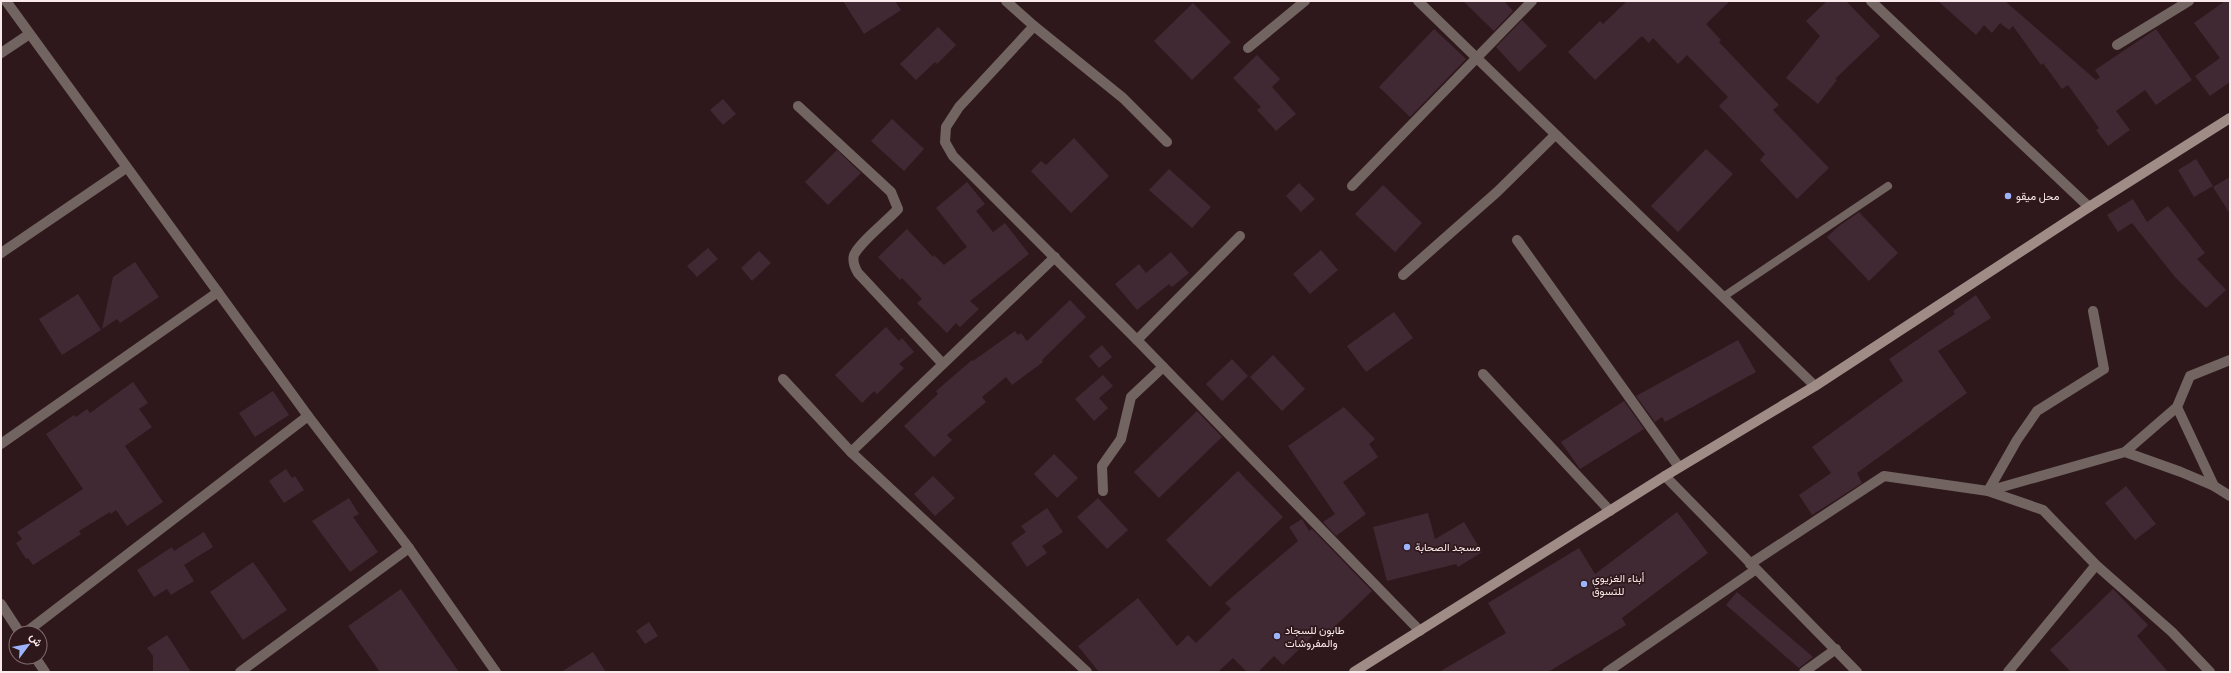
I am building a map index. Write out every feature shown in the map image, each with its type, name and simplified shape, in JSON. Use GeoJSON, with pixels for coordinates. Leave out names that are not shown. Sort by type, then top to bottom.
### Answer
{"type":"FeatureCollection","features":[{"type":"Feature","properties":{"kind":"main road"},"geometry":{"type":"LineString","coordinates":[[1354,672],[1420,632],[1664,476],[1815,386],[2089,207],[2230,118]]}},
{"type":"Feature","properties":{"kind":"street"},"geometry":{"type":"LineString","coordinates":[[6,1],[28,34],[308,416],[409,548],[496,672]]}},
{"type":"Feature","properties":{"kind":"street"},"geometry":{"type":"LineString","coordinates":[[1006,1],[1034,26],[1123,98],[1167,142]]}},
{"type":"Feature","properties":{"kind":"street"},"geometry":{"type":"LineString","coordinates":[[1248,48],[1305,1]]}},
{"type":"Feature","properties":{"kind":"street"},"geometry":{"type":"LineString","coordinates":[[1418,1],[1815,386]]}},
{"type":"Feature","properties":{"kind":"street"},"geometry":{"type":"LineString","coordinates":[[1352,186],[1532,1]]}},
{"type":"Feature","properties":{"kind":"street"},"geometry":{"type":"LineString","coordinates":[[1872,1],[2089,207]]}},
{"type":"Feature","properties":{"kind":"street"},"geometry":{"type":"LineString","coordinates":[[2117,44],[2189,1]]}},
{"type":"Feature","properties":{"kind":"street"},"geometry":{"type":"LineString","coordinates":[[1034,26],[959,107],[946,127],[945,142],[953,156],[1137,340],[1420,632]]}},
{"type":"Feature","properties":{"kind":"street"},"geometry":{"type":"LineString","coordinates":[[1,53],[28,34]]}},
{"type":"Feature","properties":{"kind":"street"},"geometry":{"type":"LineString","coordinates":[[798,106],[891,192],[897,201],[898,209],[861,245],[854,256],[854,265],[858,273],[942,362]]}},
{"type":"Feature","properties":{"kind":"street"},"geometry":{"type":"LineString","coordinates":[[1402,275],[1497,192],[1555,135]]}},
{"type":"Feature","properties":{"kind":"street"},"geometry":{"type":"LineString","coordinates":[[1,253],[126,168]]}},
{"type":"Feature","properties":{"kind":"street"},"geometry":{"type":"LineString","coordinates":[[1137,340],[1240,236]]}},
{"type":"Feature","properties":{"kind":"street"},"geometry":{"type":"LineString","coordinates":[[1517,240],[1679,467]]}},
{"type":"Feature","properties":{"kind":"street"},"geometry":{"type":"LineString","coordinates":[[851,452],[942,362],[1054,256]]}},
{"type":"Feature","properties":{"kind":"street"},"geometry":{"type":"LineString","coordinates":[[1,444],[218,292]]}},
{"type":"Feature","properties":{"kind":"street"},"geometry":{"type":"LineString","coordinates":[[1988,491],[2017,440],[2037,411],[2104,369],[2093,311]]}},
{"type":"Feature","properties":{"kind":"street"},"geometry":{"type":"LineString","coordinates":[[1988,491],[2125,452],[2177,407],[2190,376],[2230,360]]}},
{"type":"Feature","properties":{"kind":"street"},"geometry":{"type":"LineString","coordinates":[[1104,491],[1102,466],[1121,439],[1131,397],[1163,367]]}},
{"type":"Feature","properties":{"kind":"street"},"geometry":{"type":"LineString","coordinates":[[1482,374],[1610,511]]}},
{"type":"Feature","properties":{"kind":"street"},"geometry":{"type":"LineString","coordinates":[[782,379],[851,452],[1087,672]]}},
{"type":"Feature","properties":{"kind":"street"},"geometry":{"type":"LineString","coordinates":[[2177,407],[2214,486]]}},
{"type":"Feature","properties":{"kind":"street"},"geometry":{"type":"LineString","coordinates":[[35,625],[308,416]]}},
{"type":"Feature","properties":{"kind":"street"},"geometry":{"type":"LineString","coordinates":[[2125,452],[2214,486],[2230,496]]}},
{"type":"Feature","properties":{"kind":"street"},"geometry":{"type":"LineString","coordinates":[[1664,476],[1858,672]]}},
{"type":"Feature","properties":{"kind":"street"},"geometry":{"type":"LineString","coordinates":[[1607,672],[1753,567],[1884,476],[1988,491],[2043,510],[2096,565],[2172,632],[2210,672]]}},
{"type":"Feature","properties":{"kind":"street"},"geometry":{"type":"LineString","coordinates":[[240,672],[409,548]]}},
{"type":"Feature","properties":{"kind":"street"},"geometry":{"type":"LineString","coordinates":[[2008,672],[2096,565]]}},
{"type":"Feature","properties":{"kind":"street"},"geometry":{"type":"LineString","coordinates":[[1,604],[15,625]]}},
{"type":"Feature","properties":{"kind":"street"},"geometry":{"type":"LineString","coordinates":[[1804,672],[1836,649]]}},
{"type":"Feature","properties":{"kind":"lane"},"geometry":{"type":"LineString","coordinates":[[1723,297],[1888,186]]}},
{"type":"Feature","properties":{"kind":"building"},"geometry":{"type":"Polygon","coordinates":[[[843,1],[895,1],[901,10],[864,34],[843,1]]]}},
{"type":"Feature","properties":{"kind":"building"},"geometry":{"type":"Polygon","coordinates":[[[1463,1],[1504,1],[1513,11],[1494,31],[1463,1]]]}},
{"type":"Feature","properties":{"kind":"building"},"geometry":{"type":"Polygon","coordinates":[[[1627,1],[1730,1],[1706,24],[1721,40],[1719,42],[1779,105],[1773,110],[1829,168],[1797,199],[1760,160],[1765,154],[1719,106],[1728,97],[1687,55],[1678,64],[1653,38],[1649,43],[1642,36],[1595,80],[1568,52],[1600,21],[1603,24],[1627,1]]]}},
{"type":"Feature","properties":{"kind":"building"},"geometry":{"type":"Polygon","coordinates":[[[1827,1],[1846,1],[1880,36],[1835,79],[1837,80],[1818,104],[1786,78],[1820,36],[1806,21],[1827,1]]]}},
{"type":"Feature","properties":{"kind":"building"},"geometry":{"type":"Polygon","coordinates":[[[1938,1],[2005,1],[2096,80],[2100,77],[2095,70],[2156,29],[2192,80],[2156,105],[2145,90],[2116,111],[2130,130],[2108,146],[2096,130],[2099,128],[2068,85],[2062,89],[2043,63],[2041,65],[2013,26],[2009,30],[2000,23],[1992,33],[1984,25],[1976,35],[1938,1]]]}},
{"type":"Feature","properties":{"kind":"building"},"geometry":{"type":"Polygon","coordinates":[[[2225,1],[2230,1],[2230,82],[2210,96],[2195,76],[2220,58],[2194,23],[2225,1]]]}},
{"type":"Feature","properties":{"kind":"building"},"geometry":{"type":"Polygon","coordinates":[[[1193,3],[1231,42],[1192,80],[1154,41],[1193,3]]]}},
{"type":"Feature","properties":{"kind":"building"},"geometry":{"type":"Polygon","coordinates":[[[1522,20],[1547,46],[1519,72],[1496,47],[1522,20]]]}},
{"type":"Feature","properties":{"kind":"building"},"geometry":{"type":"Polygon","coordinates":[[[938,27],[956,45],[937,64],[935,62],[916,80],[900,64],[938,27]]]}},
{"type":"Feature","properties":{"kind":"building"},"geometry":{"type":"Polygon","coordinates":[[[1434,29],[1466,59],[1410,117],[1379,87],[1434,29]]]}},
{"type":"Feature","properties":{"kind":"building"},"geometry":{"type":"Polygon","coordinates":[[[1257,55],[1280,79],[1272,87],[1296,114],[1276,131],[1257,110],[1261,107],[1233,78],[1257,55]]]}},
{"type":"Feature","properties":{"kind":"building"},"geometry":{"type":"Polygon","coordinates":[[[723,99],[736,114],[723,125],[710,110],[723,99]]]}},
{"type":"Feature","properties":{"kind":"building"},"geometry":{"type":"Polygon","coordinates":[[[892,119],[924,149],[904,171],[871,141],[892,119]]]}},
{"type":"Feature","properties":{"kind":"building"},"geometry":{"type":"Polygon","coordinates":[[[1074,138],[1109,176],[1071,213],[1031,171],[1041,161],[1046,165],[1074,138]]]}},
{"type":"Feature","properties":{"kind":"building"},"geometry":{"type":"Polygon","coordinates":[[[1706,149],[1733,174],[1678,232],[1651,206],[1706,149]]]}},
{"type":"Feature","properties":{"kind":"building"},"geometry":{"type":"Polygon","coordinates":[[[837,150],[861,173],[828,205],[805,182],[837,150]]]}},
{"type":"Feature","properties":{"kind":"building"},"geometry":{"type":"Polygon","coordinates":[[[2196,159],[2213,186],[2194,197],[2178,170],[2196,159]]]}},
{"type":"Feature","properties":{"kind":"building"},"geometry":{"type":"Polygon","coordinates":[[[1169,169],[1211,207],[1192,228],[1149,190],[1169,169]]]}},
{"type":"Feature","properties":{"kind":"building"},"geometry":{"type":"Polygon","coordinates":[[[2230,177],[2230,214],[2213,187],[2230,177]]]}},
{"type":"Feature","properties":{"kind":"building"},"geometry":{"type":"Polygon","coordinates":[[[967,182],[985,204],[976,211],[993,232],[1005,223],[1029,254],[970,301],[979,309],[960,327],[956,323],[947,333],[917,303],[922,299],[902,278],[900,280],[878,257],[907,229],[933,257],[934,255],[944,265],[967,247],[936,208],[967,182]]]}},
{"type":"Feature","properties":{"kind":"building"},"geometry":{"type":"Polygon","coordinates":[[[1299,183],[1315,199],[1301,212],[1286,196],[1299,183]]]}},
{"type":"Feature","properties":{"kind":"building"},"geometry":{"type":"Polygon","coordinates":[[[1383,185],[1422,223],[1395,252],[1355,214],[1383,185]]]}},
{"type":"Feature","properties":{"kind":"building"},"geometry":{"type":"Polygon","coordinates":[[[2133,199],[2147,222],[2168,206],[2205,253],[2197,259],[2226,290],[2206,308],[2175,277],[2132,223],[2118,232],[2107,215],[2133,199]]]}},
{"type":"Feature","properties":{"kind":"building"},"geometry":{"type":"Polygon","coordinates":[[[1859,212],[1898,253],[1869,281],[1827,237],[1839,226],[1859,212]]]}},
{"type":"Feature","properties":{"kind":"building"},"geometry":{"type":"Polygon","coordinates":[[[708,248],[718,259],[697,277],[687,266],[708,248]]]}},
{"type":"Feature","properties":{"kind":"building"},"geometry":{"type":"Polygon","coordinates":[[[1321,250],[1338,270],[1310,294],[1293,274],[1321,250]]]}},
{"type":"Feature","properties":{"kind":"building"},"geometry":{"type":"Polygon","coordinates":[[[759,251],[771,263],[752,281],[741,268],[759,251]]]}},
{"type":"Feature","properties":{"kind":"building"},"geometry":{"type":"Polygon","coordinates":[[[1171,252],[1189,273],[1172,287],[1169,284],[1137,310],[1115,284],[1139,264],[1146,273],[1171,252]]]}},
{"type":"Feature","properties":{"kind":"building"},"geometry":{"type":"Polygon","coordinates":[[[135,262],[159,297],[120,323],[117,319],[102,329],[113,277],[135,262]]]}},
{"type":"Feature","properties":{"kind":"building"},"geometry":{"type":"Polygon","coordinates":[[[78,294],[101,330],[62,355],[39,319],[78,294]]]}},
{"type":"Feature","properties":{"kind":"building"},"geometry":{"type":"Polygon","coordinates":[[[1976,295],[1991,318],[1938,351],[1967,393],[1857,473],[1862,483],[1812,515],[1799,495],[1831,473],[1812,447],[1903,381],[1889,359],[1955,314],[1953,311],[1976,295]]]}},
{"type":"Feature","properties":{"kind":"building"},"geometry":{"type":"Polygon","coordinates":[[[1070,300],[1086,317],[1042,360],[1043,362],[1012,385],[1006,377],[982,397],[986,402],[947,435],[952,440],[934,457],[904,426],[938,394],[936,391],[972,360],[973,361],[1015,331],[1018,335],[1021,333],[1027,341],[1070,300]]]}},
{"type":"Feature","properties":{"kind":"building"},"geometry":{"type":"Polygon","coordinates":[[[1394,312],[1413,338],[1366,372],[1347,346],[1394,312]]]}},
{"type":"Feature","properties":{"kind":"building"},"geometry":{"type":"Polygon","coordinates":[[[886,327],[899,341],[902,338],[914,352],[899,364],[904,368],[877,394],[874,391],[862,403],[835,375],[886,327]]]}},
{"type":"Feature","properties":{"kind":"building"},"geometry":{"type":"Polygon","coordinates":[[[1738,340],[1756,372],[1665,422],[1662,417],[1655,422],[1636,396],[1738,340]]]}},
{"type":"Feature","properties":{"kind":"building"},"geometry":{"type":"Polygon","coordinates":[[[1102,345],[1112,357],[1099,368],[1089,356],[1102,345]]]}},
{"type":"Feature","properties":{"kind":"building"},"geometry":{"type":"Polygon","coordinates":[[[1273,355],[1305,389],[1282,411],[1250,377],[1273,355]]]}},
{"type":"Feature","properties":{"kind":"building"},"geometry":{"type":"Polygon","coordinates":[[[1232,359],[1248,376],[1222,401],[1206,384],[1232,359]]]}},
{"type":"Feature","properties":{"kind":"building"},"geometry":{"type":"Polygon","coordinates":[[[1103,375],[1113,386],[1099,398],[1108,408],[1094,421],[1075,399],[1103,375]]]}},
{"type":"Feature","properties":{"kind":"building"},"geometry":{"type":"Polygon","coordinates":[[[133,382],[148,403],[139,409],[152,427],[125,446],[163,502],[127,526],[116,510],[111,514],[110,512],[79,531],[81,534],[33,565],[28,558],[26,559],[16,543],[22,539],[17,532],[83,489],[46,434],[74,415],[76,417],[87,409],[90,413],[133,382]]]}},
{"type":"Feature","properties":{"kind":"building"},"geometry":{"type":"Polygon","coordinates":[[[273,391],[289,415],[255,437],[239,413],[273,391]]]}},
{"type":"Feature","properties":{"kind":"building"},"geometry":{"type":"Polygon","coordinates":[[[1624,401],[1644,429],[1580,469],[1561,442],[1624,401]]]}},
{"type":"Feature","properties":{"kind":"building"},"geometry":{"type":"Polygon","coordinates":[[[1344,407],[1375,439],[1369,444],[1378,457],[1343,482],[1366,514],[1336,536],[1323,522],[1335,514],[1288,446],[1344,407]]]}},
{"type":"Feature","properties":{"kind":"building"},"geometry":{"type":"Polygon","coordinates":[[[1197,411],[1222,437],[1159,498],[1134,472],[1197,411]]]}},
{"type":"Feature","properties":{"kind":"building"},"geometry":{"type":"Polygon","coordinates":[[[1054,454],[1078,478],[1057,498],[1034,474],[1054,454]]]}},
{"type":"Feature","properties":{"kind":"building"},"geometry":{"type":"Polygon","coordinates":[[[286,469],[292,478],[295,476],[304,490],[284,503],[269,481],[286,469]]]}},
{"type":"Feature","properties":{"kind":"building"},"geometry":{"type":"Polygon","coordinates":[[[1238,471],[1283,517],[1210,587],[1166,540],[1238,471]]]}},
{"type":"Feature","properties":{"kind":"building"},"geometry":{"type":"Polygon","coordinates":[[[933,476],[955,498],[935,516],[914,494],[933,476]]]}},
{"type":"Feature","properties":{"kind":"building"},"geometry":{"type":"Polygon","coordinates":[[[2126,486],[2156,524],[2135,540],[2105,503],[2126,486]]]}},
{"type":"Feature","properties":{"kind":"building"},"geometry":{"type":"Polygon","coordinates":[[[349,498],[359,514],[353,517],[378,552],[350,572],[312,521],[349,498]]]}},
{"type":"Feature","properties":{"kind":"building"},"geometry":{"type":"Polygon","coordinates":[[[1098,498],[1128,530],[1107,549],[1077,517],[1098,498]]]}},
{"type":"Feature","properties":{"kind":"building"},"geometry":{"type":"Polygon","coordinates":[[[1047,508],[1063,532],[1042,546],[1047,553],[1027,567],[1011,543],[1026,532],[1021,526],[1047,508]]]}},
{"type":"Feature","properties":{"kind":"building"},"geometry":{"type":"Polygon","coordinates":[[[1677,512],[1708,553],[1622,618],[1626,625],[1548,672],[1439,672],[1506,633],[1488,603],[1579,548],[1595,574],[1677,512]]]}},
{"type":"Feature","properties":{"kind":"building","name":"مسجد الصحابة"},"geometry":{"type":"Polygon","coordinates":[[[1428,513],[1435,539],[1464,522],[1482,552],[1458,567],[1456,564],[1387,581],[1373,527],[1428,513]]]}},
{"type":"Feature","properties":{"kind":"building"},"geometry":{"type":"Polygon","coordinates":[[[1302,519],[1309,531],[1312,529],[1372,591],[1326,635],[1320,629],[1283,665],[1274,656],[1258,672],[1247,672],[1233,658],[1218,672],[1099,672],[1078,646],[1138,598],[1177,646],[1188,635],[1196,643],[1231,609],[1225,603],[1298,541],[1289,527],[1302,519]]]}},
{"type":"Feature","properties":{"kind":"building"},"geometry":{"type":"Polygon","coordinates":[[[204,532],[213,547],[184,565],[194,581],[171,595],[167,589],[154,597],[137,570],[172,547],[174,551],[204,532]]]}},
{"type":"Feature","properties":{"kind":"building"},"geometry":{"type":"Polygon","coordinates":[[[253,562],[287,610],[243,640],[210,592],[253,562]]]}},
{"type":"Feature","properties":{"kind":"building"},"geometry":{"type":"Polygon","coordinates":[[[401,589],[459,672],[380,672],[348,626],[401,589]]]}},
{"type":"Feature","properties":{"kind":"building"},"geometry":{"type":"Polygon","coordinates":[[[2113,589],[2148,625],[2137,636],[2168,672],[2071,672],[2050,650],[2113,589]]]}},
{"type":"Feature","properties":{"kind":"building"},"geometry":{"type":"Polygon","coordinates":[[[1737,592],[1813,657],[1799,668],[1726,605],[1737,592]]]}},
{"type":"Feature","properties":{"kind":"building"},"geometry":{"type":"Polygon","coordinates":[[[649,622],[658,636],[645,644],[636,631],[649,622]]]}},
{"type":"Feature","properties":{"kind":"building"},"geometry":{"type":"Polygon","coordinates":[[[167,635],[191,672],[153,672],[153,656],[147,648],[167,635]]]}},
{"type":"Feature","properties":{"kind":"building"},"geometry":{"type":"Polygon","coordinates":[[[593,652],[606,672],[561,672],[593,652]]]}},
{"type":"Feature","properties":{"kind":"place","name":"محل ميقو"},"geometry":{"type":"Point","coordinates":[2008,196]}},
{"type":"Feature","properties":{"kind":"place","name":"مسجد الصحابة"},"geometry":{"type":"Point","coordinates":[1407,547]}},
{"type":"Feature","properties":{"kind":"place","name":"أبناء الغزيوي للتسوق"},"geometry":{"type":"Point","coordinates":[1584,584]}},
{"type":"Feature","properties":{"kind":"place","name":"طابون للسجاد والمفروشات"},"geometry":{"type":"Point","coordinates":[1277,636]}}]}
